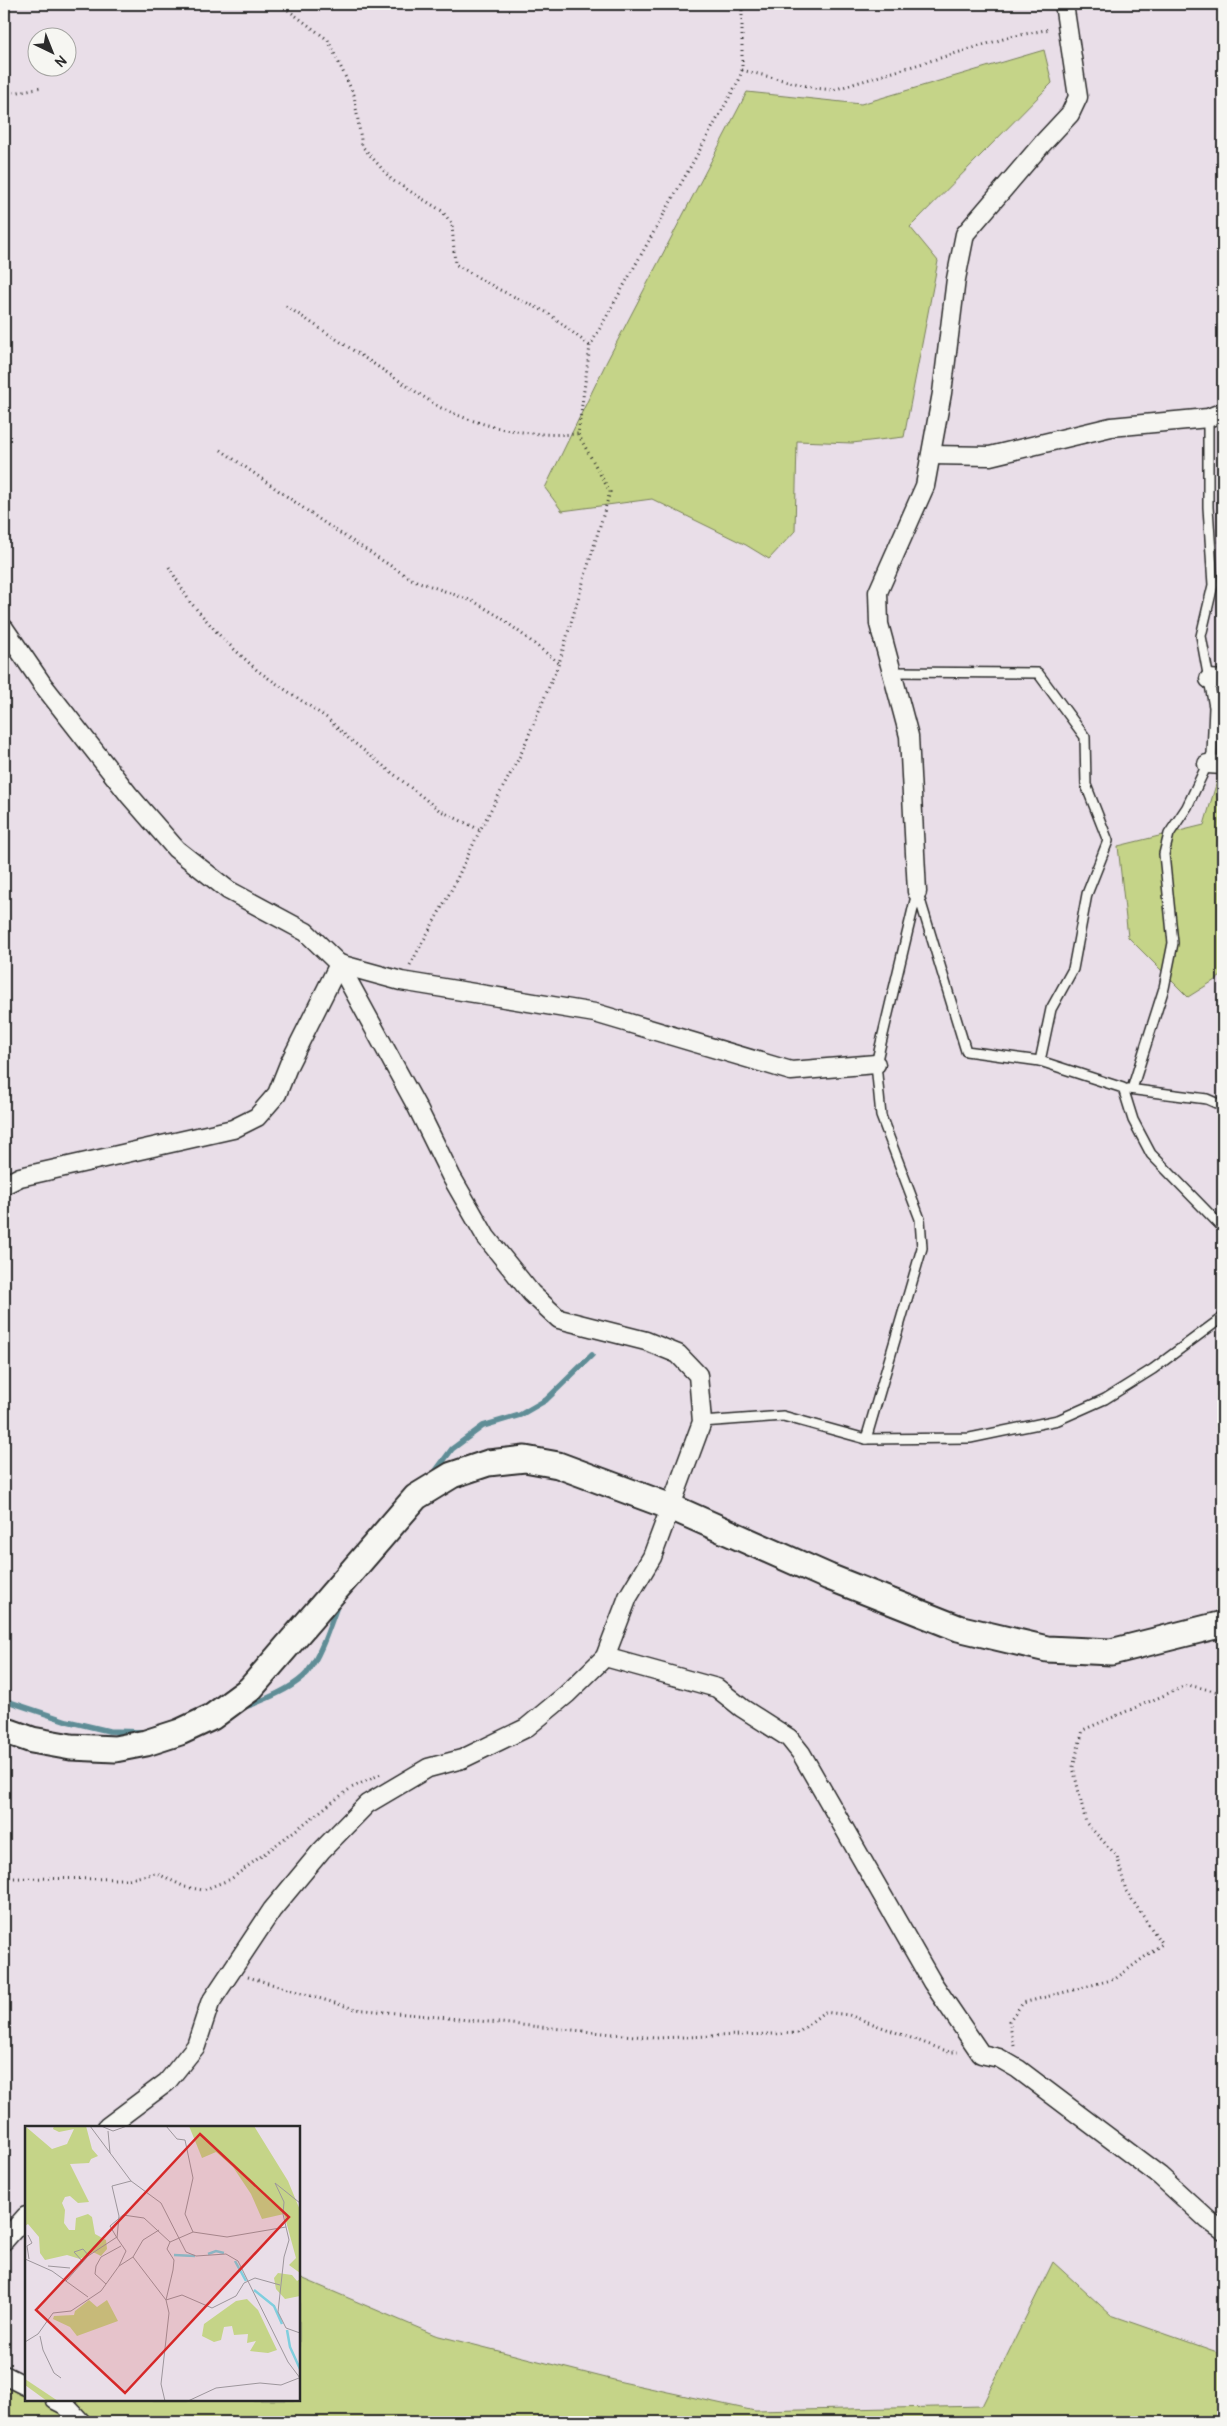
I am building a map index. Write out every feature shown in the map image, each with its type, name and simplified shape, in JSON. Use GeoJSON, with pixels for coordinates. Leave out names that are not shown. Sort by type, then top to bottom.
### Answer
{"type":"FeatureCollection","features":[{"type":"Feature","properties":{"kind":"street"},"geometry":{"type":"LineString","coordinates":[[918,892],[909,736],[878,624],[878,592],[925,486],[965,234],[1070,114],[1078,97],[1064,4]]}},
{"type":"Feature","properties":{"kind":"street"},"geometry":{"type":"LineString","coordinates":[[931,455],[990,456],[1111,427],[1216,415]]}},
{"type":"Feature","properties":{"kind":"street"},"geometry":{"type":"LineString","coordinates":[[4,628],[43,685],[129,795],[176,849],[228,890],[306,932],[339,964],[417,1107],[451,1176],[486,1237],[531,1293],[559,1319],[646,1341],[678,1354],[698,1375],[702,1422],[652,1557],[628,1597],[606,1657],[567,1694],[526,1728],[462,1759],[428,1768],[367,1804],[321,1851],[272,1910],[210,2003],[196,2046],[166,2082],[108,2126]]}},
{"type":"Feature","properties":{"kind":"street"},"geometry":{"type":"LineString","coordinates":[[339,964],[401,981],[596,1013],[791,1071],[876,1064]]}},
{"type":"Feature","properties":{"kind":"street"},"geometry":{"type":"LineString","coordinates":[[4,1185],[20,1178],[234,1129],[257,1117],[277,1094],[289,1064],[339,964]]}},
{"type":"Feature","properties":{"kind":"street"},"geometry":{"type":"LineString","coordinates":[[4,1730],[32,1740],[61,1745],[115,1749],[146,1743],[180,1732],[212,1717],[250,1689],[416,1497],[452,1476],[488,1463],[525,1459],[558,1465],[672,1506],[829,1577],[958,1628],[1047,1649],[1111,1652],[1223,1624]]}},
{"type":"Feature","properties":{"kind":"street"},"geometry":{"type":"LineString","coordinates":[[606,1657],[716,1688],[742,1708],[789,1738],[806,1761],[932,1982],[981,2054],[999,2058],[1018,2069],[1160,2176],[1223,2231]]}},
{"type":"Feature","properties":{"kind":"street"},"geometry":{"type":"LineString","coordinates":[[4,2241],[25,2217]]}},
{"type":"Feature","properties":{"kind":"street"},"geometry":{"type":"LineString","coordinates":[[4,2375],[25,2386]]}},
{"type":"Feature","properties":{"kind":"street"},"geometry":{"type":"LineString","coordinates":[[57,2401],[65,2405],[81,2422]]}},
{"type":"Feature","properties":{"kind":"lane"},"geometry":{"type":"LineString","coordinates":[[1216,415],[1208,507],[1213,585],[1201,636],[1216,679],[1212,754],[1215,765],[1169,834],[1164,854],[1173,943],[1164,988],[1128,1088],[1133,1120],[1151,1154],[1223,1228]]}},
{"type":"Feature","properties":{"kind":"lane"},"geometry":{"type":"LineString","coordinates":[[891,672],[1038,673],[1085,737],[1086,785],[1108,841],[1087,894],[1073,968],[1050,1009],[1040,1061]]}},
{"type":"Feature","properties":{"kind":"lane"},"geometry":{"type":"LineString","coordinates":[[918,892],[966,1051],[1040,1061],[1128,1088],[1207,1099],[1223,1106]]}},
{"type":"Feature","properties":{"kind":"lane"},"geometry":{"type":"LineString","coordinates":[[866,1439],[922,1248],[920,1218],[881,1116],[876,1064],[918,892]]}},
{"type":"Feature","properties":{"kind":"lane"},"geometry":{"type":"LineString","coordinates":[[702,1422],[782,1416],[866,1439],[970,1438],[1058,1420],[1105,1398],[1145,1374],[1223,1317]]}},
{"type":"Feature","properties":{"kind":"path"},"geometry":{"type":"LineString","coordinates":[[280,4],[328,40],[354,95],[362,146],[392,180],[442,211],[452,224],[455,264],[548,313],[590,346]]}},
{"type":"Feature","properties":{"kind":"path"},"geometry":{"type":"LineString","coordinates":[[401,981],[453,887],[480,830],[520,756],[559,663],[610,492],[578,434],[590,346],[702,148],[742,70],[742,4]]}},
{"type":"Feature","properties":{"kind":"path"},"geometry":{"type":"LineString","coordinates":[[742,70],[816,88],[833,90],[1010,38],[1068,26]]}},
{"type":"Feature","properties":{"kind":"path"},"geometry":{"type":"LineString","coordinates":[[4,95],[42,87]]}},
{"type":"Feature","properties":{"kind":"path"},"geometry":{"type":"LineString","coordinates":[[286,306],[439,406],[464,419],[545,436],[578,434]]}},
{"type":"Feature","properties":{"kind":"path"},"geometry":{"type":"LineString","coordinates":[[221,450],[326,524],[411,579],[475,602],[500,617],[559,663]]}},
{"type":"Feature","properties":{"kind":"path"},"geometry":{"type":"LineString","coordinates":[[169,567],[190,602],[223,638],[258,671],[327,718],[348,738],[440,810],[480,830]]}},
{"type":"Feature","properties":{"kind":"path"},"geometry":{"type":"LineString","coordinates":[[1018,2069],[1009,2021],[1023,2003],[1115,1979],[1162,1944],[1126,1891],[1117,1856],[1086,1823],[1073,1767],[1083,1730],[1188,1685],[1223,1693]]}},
{"type":"Feature","properties":{"kind":"path"},"geometry":{"type":"LineString","coordinates":[[4,1878],[129,1879],[156,1873],[185,1887],[203,1890],[231,1879],[352,1788],[376,1775],[385,1774]]}},
{"type":"Feature","properties":{"kind":"path"},"geometry":{"type":"LineString","coordinates":[[230,1972],[355,2009],[655,2038],[798,2033],[824,2012],[849,2015],[950,2052],[981,2054]]}},
{"type":"Feature","properties":{"kind":"green space"},"geometry":{"type":"Polygon","coordinates":[[[1044,50],[1052,83],[910,227],[938,261],[904,437],[852,443],[797,441],[795,531],[769,559],[746,545],[652,499],[562,511],[545,488],[607,361],[747,92],[861,104],[1044,50]]]}},
{"type":"Feature","properties":{"kind":"green space"},"geometry":{"type":"Polygon","coordinates":[[[1223,761],[1223,975],[1188,997],[1128,937],[1118,846],[1204,825],[1223,761]]]}},
{"type":"Feature","properties":{"kind":"green space"},"geometry":{"type":"Polygon","coordinates":[[[1053,2262],[1111,2315],[1223,2354],[1223,2422],[4,2422],[4,2378],[25,2391],[25,2401],[41,2401],[61,2413],[69,2401],[300,2401],[300,2277],[435,2335],[622,2382],[755,2411],[982,2406],[1053,2262]]]}},
{"type":"Feature","properties":{"kind":"waterway"},"geometry":{"type":"LineString","coordinates":[[432,1476],[452,1449],[483,1426],[520,1415],[546,1400],[592,1355]]}},
{"type":"Feature","properties":{"kind":"waterway"},"geometry":{"type":"LineString","coordinates":[[242,1708],[286,1689],[307,1673],[321,1647],[339,1601]]}},
{"type":"Feature","properties":{"kind":"waterway"},"geometry":{"type":"LineString","coordinates":[[4,1700],[67,1721],[109,1731],[144,1732]]}}]}
